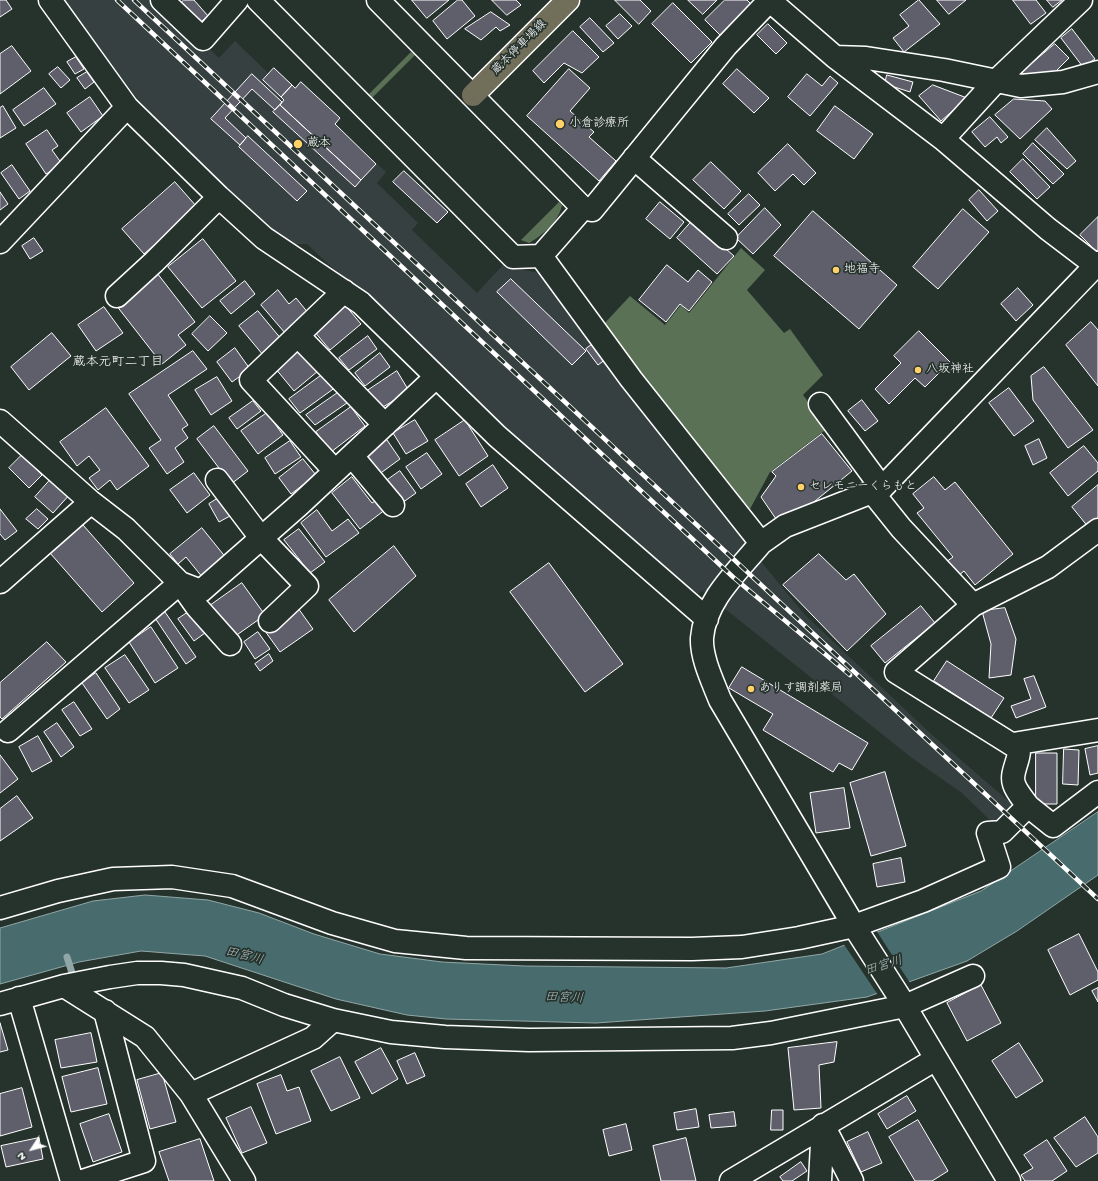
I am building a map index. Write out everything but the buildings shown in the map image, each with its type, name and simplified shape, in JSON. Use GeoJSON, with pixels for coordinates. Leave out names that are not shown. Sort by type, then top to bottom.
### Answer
{"type":"FeatureCollection","features":[{"type":"Feature","properties":{"kind":"main road","name":"蔵本停車場線"},"geometry":{"type":"LineString","coordinates":[[473,95],[568,0]]}},
{"type":"Feature","properties":{"kind":"street"},"geometry":{"type":"LineString","coordinates":[[50,0],[127,107],[219,197],[264,238],[361,303],[497,436],[707,619]]}},
{"type":"Feature","properties":{"kind":"street"},"geometry":{"type":"LineString","coordinates":[[162,0],[203,39],[238,0]]}},
{"type":"Feature","properties":{"kind":"street"},"geometry":{"type":"LineString","coordinates":[[258,0],[513,257],[541,256],[583,208]]}},
{"type":"Feature","properties":{"kind":"street"},"geometry":{"type":"LineString","coordinates":[[378,0],[583,208],[592,210],[726,46],[772,1],[835,56],[942,139],[1048,230],[1097,265],[877,491],[786,526],[761,543],[714,600],[702,639],[707,668],[720,700],[856,929],[902,1002],[1009,1181]]}},
{"type":"Feature","properties":{"kind":"street"},"geometry":{"type":"LineString","coordinates":[[942,139],[996,81],[1081,0]]}},
{"type":"Feature","properties":{"kind":"street"},"geometry":{"type":"LineString","coordinates":[[835,56],[866,58],[1021,86],[1063,82],[1098,72]]}},
{"type":"Feature","properties":{"kind":"street"},"geometry":{"type":"LineString","coordinates":[[0,242],[127,107]]}},
{"type":"Feature","properties":{"kind":"street"},"geometry":{"type":"LineString","coordinates":[[634,158],[726,238]]}},
{"type":"Feature","properties":{"kind":"street"},"geometry":{"type":"LineString","coordinates":[[117,296],[154,262],[219,197]]}},
{"type":"Feature","properties":{"kind":"street"},"geometry":{"type":"LineString","coordinates":[[541,256],[631,379],[761,543]]}},
{"type":"Feature","properties":{"kind":"street"},"geometry":{"type":"LineString","coordinates":[[335,471],[251,380],[344,291]]}},
{"type":"Feature","properties":{"kind":"street"},"geometry":{"type":"LineString","coordinates":[[299,334],[306,344],[385,425]]}},
{"type":"Feature","properties":{"kind":"street"},"geometry":{"type":"LineString","coordinates":[[180,583],[201,591],[352,456],[436,377]]}},
{"type":"Feature","properties":{"kind":"street"},"geometry":{"type":"LineString","coordinates":[[820,404],[901,528],[973,605]]}},
{"type":"Feature","properties":{"kind":"street"},"geometry":{"type":"LineString","coordinates":[[0,421],[91,502],[126,529],[180,583],[197,608],[230,644]]}},
{"type":"Feature","properties":{"kind":"street"},"geometry":{"type":"LineString","coordinates":[[352,456],[393,505]]}},
{"type":"Feature","properties":{"kind":"street"},"geometry":{"type":"LineString","coordinates":[[217,480],[261,538],[307,586],[270,621]]}},
{"type":"Feature","properties":{"kind":"street"},"geometry":{"type":"LineString","coordinates":[[0,582],[91,502]]}},
{"type":"Feature","properties":{"kind":"street"},"geometry":{"type":"LineString","coordinates":[[1098,530],[1048,567],[973,605],[896,672],[1019,749],[1020,756],[1013,780],[1014,785],[1028,806],[1053,826],[1098,792]]}},
{"type":"Feature","properties":{"kind":"street"},"geometry":{"type":"LineString","coordinates":[[8,731],[180,583]]}},
{"type":"Feature","properties":{"kind":"street"},"geometry":{"type":"LineString","coordinates":[[1012,744],[1098,730]]}},
{"type":"Feature","properties":{"kind":"street"},"geometry":{"type":"LineString","coordinates":[[0,908],[58,891],[113,879],[172,877],[232,886],[332,923],[395,941],[466,948],[692,949],[742,947],[856,929],[999,867],[988,833],[1002,832],[1028,806]]}},
{"type":"Feature","properties":{"kind":"street"},"geometry":{"type":"LineString","coordinates":[[72,1181],[10,1001],[64,986],[137,973],[184,975],[242,988],[284,1005],[333,1020],[391,1032],[445,1037],[529,1040],[732,1038],[771,1033],[902,1002],[973,976]]}},
{"type":"Feature","properties":{"kind":"street"},"geometry":{"type":"LineString","coordinates":[[64,986],[77,996],[105,1011],[145,1037],[191,1094],[244,1181]]}},
{"type":"Feature","properties":{"kind":"street"},"geometry":{"type":"LineString","coordinates":[[83,1181],[144,1161],[105,1011]]}},
{"type":"Feature","properties":{"kind":"street"},"geometry":{"type":"LineString","coordinates":[[191,1094],[313,1038],[333,1020]]}},
{"type":"Feature","properties":{"kind":"street"},"geometry":{"type":"LineString","coordinates":[[731,1181],[936,1059]]}},
{"type":"Feature","properties":{"kind":"street"},"geometry":{"type":"LineString","coordinates":[[820,1181],[824,1125]]}},
{"type":"Feature","properties":{"kind":"street"},"geometry":{"type":"LineString","coordinates":[[824,1125],[852,1181]]}},
{"type":"Feature","properties":{"kind":"shaded area","name":"蔵本"},"geometry":{"type":"Polygon","coordinates":[[[65,0],[157,0],[219,58],[235,41],[269,74],[274,68],[295,88],[301,82],[340,118],[335,125],[386,172],[377,183],[418,223],[412,230],[477,293],[503,265],[543,274],[753,552],[805,615],[931,734],[1013,805],[1001,821],[996,826],[962,793],[912,758],[702,591],[695,596],[556,478],[307,244],[293,244],[275,235],[227,190],[136,97],[65,0]]]}},
{"type":"Feature","properties":{"kind":"green space"},"geometry":{"type":"Polygon","coordinates":[[[411,52],[415,55],[372,98],[369,94],[411,52]]]}},
{"type":"Feature","properties":{"kind":"green space"},"geometry":{"type":"Polygon","coordinates":[[[559,202],[562,205],[558,217],[550,227],[529,243],[521,240],[559,202]]]}},
{"type":"Feature","properties":{"kind":"green space"},"geometry":{"type":"Polygon","coordinates":[[[741,248],[765,270],[747,290],[784,333],[790,329],[823,375],[803,395],[828,428],[770,472],[750,509],[603,325],[630,296],[665,325],[681,305],[689,313],[741,248]]]}},
{"type":"Feature","properties":{"kind":"water","name":"田宮川"},"geometry":{"type":"Polygon","coordinates":[[[1098,812],[1098,875],[1017,931],[967,961],[867,997],[765,1011],[596,1023],[446,1019],[407,1015],[336,999],[205,956],[141,951],[79,962],[0,984],[0,928],[93,901],[145,895],[208,900],[259,913],[314,934],[380,954],[442,962],[524,966],[726,968],[822,954],[981,891],[1098,812]]]}},
{"type":"Feature","properties":{"kind":"pier"},"geometry":{"type":"Polygon","coordinates":[[[876,930],[910,983],[878,995],[843,943],[876,930]]]}},
{"type":"Feature","properties":{"kind":"waterway"},"geometry":{"type":"LineString","coordinates":[[67,957],[73,976]]}},
{"type":"Feature","properties":{"kind":"railway"},"geometry":{"type":"LineString","coordinates":[[117,0],[733,577],[850,675]]}},
{"type":"Feature","properties":{"kind":"railway"},"geometry":{"type":"LineString","coordinates":[[134,0],[1098,899]]}},
{"type":"Feature","properties":{"kind":"place","name":"小倉診療所"},"geometry":{"type":"Point","coordinates":[560,124]}},
{"type":"Feature","properties":{"kind":"place","name":"蔵本"},"geometry":{"type":"Point","coordinates":[298,144]}},
{"type":"Feature","properties":{"kind":"place","name":"地福寺"},"geometry":{"type":"Point","coordinates":[836,270]}},
{"type":"Feature","properties":{"kind":"place","name":"八坂神社"},"geometry":{"type":"Point","coordinates":[918,370]}},
{"type":"Feature","properties":{"kind":"place","name":"セレモニーくらもと"},"geometry":{"type":"Point","coordinates":[801,487]}},
{"type":"Feature","properties":{"kind":"place","name":"ありす調剤薬局"},"geometry":{"type":"Point","coordinates":[751,689]}},
{"type":"Feature","properties":{"kind":"district","name":"蔵本元町二丁目"},"geometry":{"type":"Point","coordinates":[118,363]}}]}
